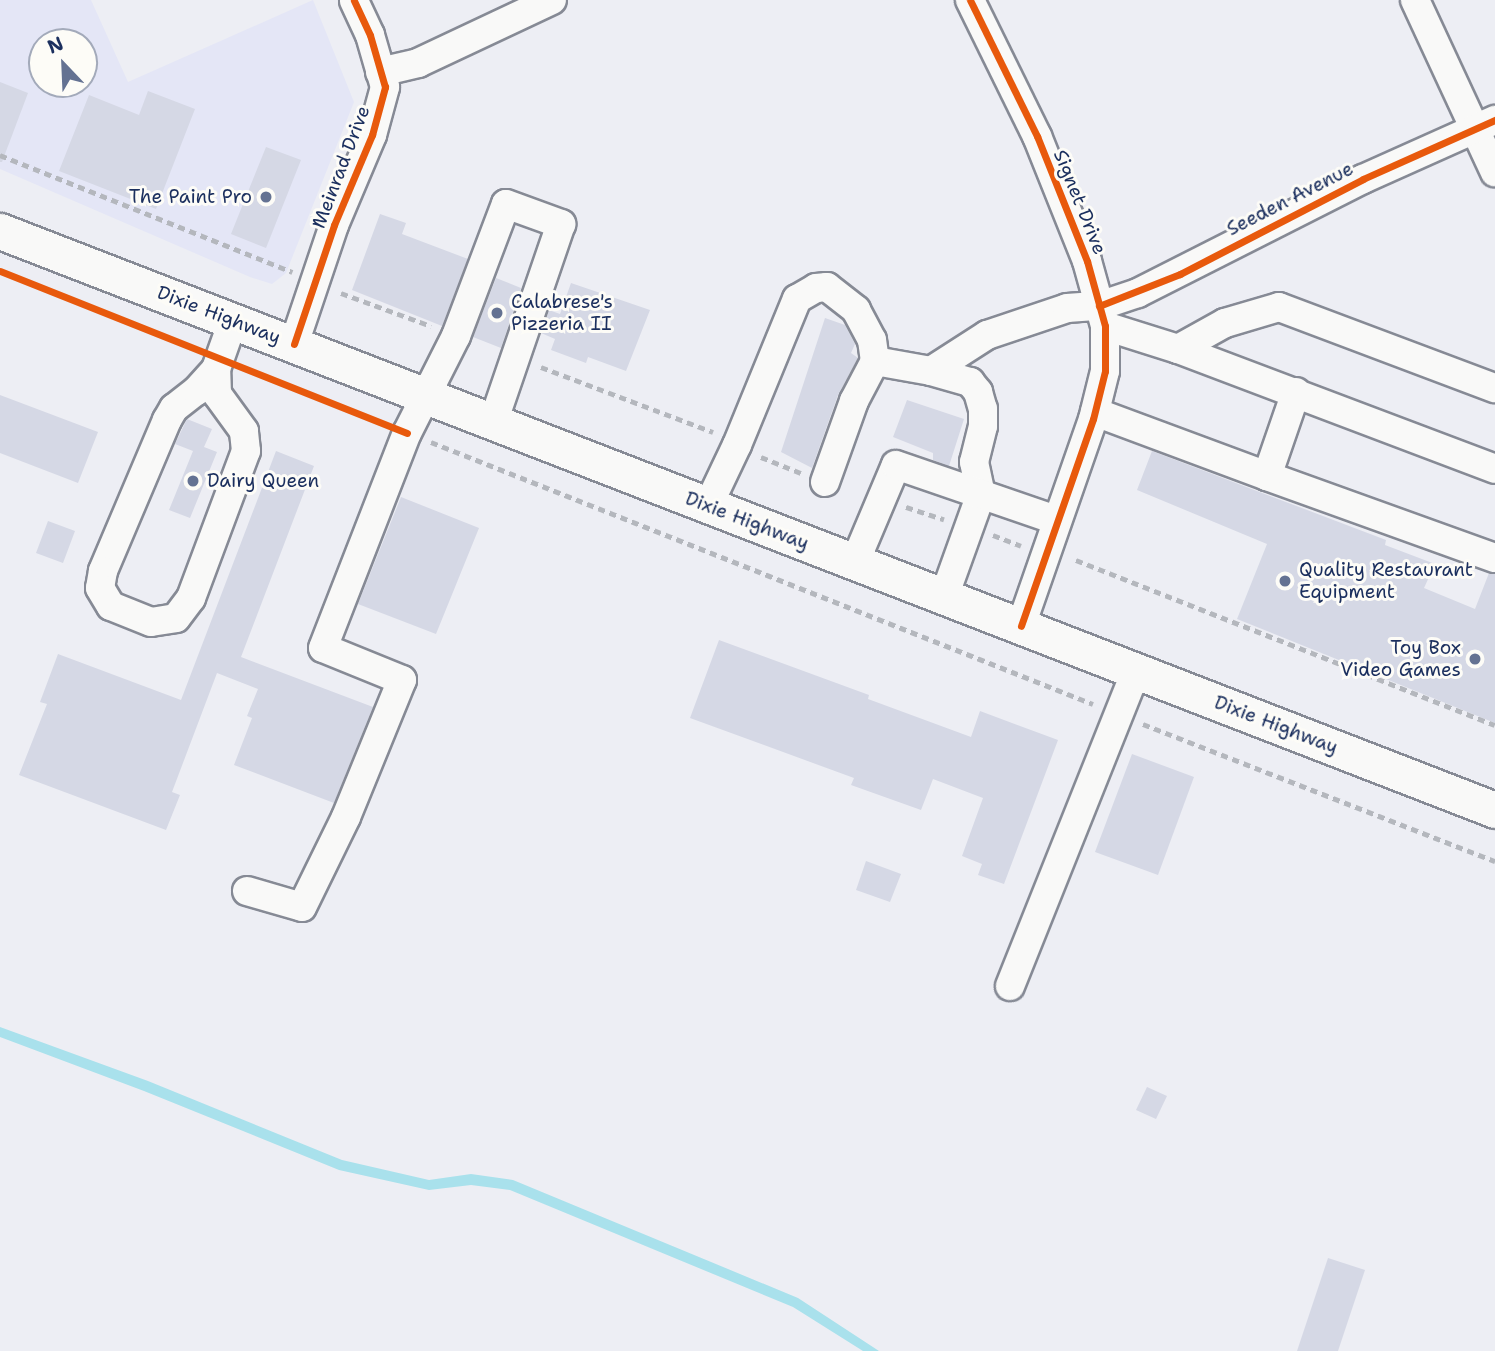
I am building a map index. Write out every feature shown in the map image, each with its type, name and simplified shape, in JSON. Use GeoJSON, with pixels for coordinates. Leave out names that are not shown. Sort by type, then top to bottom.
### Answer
{"type":"FeatureCollection","features":[{"type":"Feature","properties":{"kind":"main road","name":"Dixie Highway"},"geometry":{"type":"LineString","coordinates":[[0,231],[1495,810]]}},
{"type":"Feature","properties":{"kind":"street","name":"Meinrad Drive"},"geometry":{"type":"LineString","coordinates":[[294,344],[334,225],[380,112],[385,87],[370,35],[354,0]]}},
{"type":"Feature","properties":{"kind":"street"},"geometry":{"type":"LineString","coordinates":[[380,72],[418,63],[552,0]]}},
{"type":"Feature","properties":{"kind":"street","name":"Signet Drive"},"geometry":{"type":"LineString","coordinates":[[970,0],[1037,136],[1087,261],[1102,316],[1105,371],[1095,412],[1021,626]]}},
{"type":"Feature","properties":{"kind":"street"},"geometry":{"type":"LineString","coordinates":[[1415,0],[1485,124],[1495,172]]}},
{"type":"Feature","properties":{"kind":"street","name":"Seeden Avenue"},"geometry":{"type":"LineString","coordinates":[[1102,316],[1363,179],[1485,124]]}},
{"type":"Feature","properties":{"kind":"street"},"geometry":{"type":"LineString","coordinates":[[247,891],[302,908],[346,817],[402,680],[323,649],[407,433],[456,336],[506,204],[561,224],[493,424]]}},
{"type":"Feature","properties":{"kind":"street"},"geometry":{"type":"LineString","coordinates":[[708,506],[737,445],[797,299],[816,288],[827,287],[841,295],[856,310],[869,334],[875,361],[854,401],[825,482]]}},
{"type":"Feature","properties":{"kind":"street"},"geometry":{"type":"LineString","coordinates":[[1178,349],[1225,323],[1279,307],[1495,388]]}},
{"type":"Feature","properties":{"kind":"street"},"geometry":{"type":"LineString","coordinates":[[931,371],[987,335],[1067,308],[1102,316],[1178,349],[1495,469]]}},
{"type":"Feature","properties":{"kind":"street"},"geometry":{"type":"LineString","coordinates":[[216,369],[196,391],[174,408],[167,420],[103,572],[100,587],[111,606],[158,623],[176,618],[184,610],[246,451],[244,431],[217,394],[216,369],[233,321]]}},
{"type":"Feature","properties":{"kind":"street"},"geometry":{"type":"LineString","coordinates":[[875,361],[931,371],[970,382],[978,392],[983,426],[974,462],[981,494],[944,597]]}},
{"type":"Feature","properties":{"kind":"street"},"geometry":{"type":"LineString","coordinates":[[1267,476],[1296,392]]}},
{"type":"Feature","properties":{"kind":"street"},"geometry":{"type":"LineString","coordinates":[[1095,412],[1495,558]]}},
{"type":"Feature","properties":{"kind":"street"},"geometry":{"type":"LineString","coordinates":[[855,562],[896,465],[1056,520]]}},
{"type":"Feature","properties":{"kind":"street"},"geometry":{"type":"LineString","coordinates":[[1010,986],[1136,671]]}},
{"type":"Feature","properties":{"kind":"path"},"geometry":{"type":"LineString","coordinates":[[0,155],[293,272]]}},
{"type":"Feature","properties":{"kind":"path"},"geometry":{"type":"LineString","coordinates":[[340,292],[456,336]]}},
{"type":"Feature","properties":{"kind":"path"},"geometry":{"type":"LineString","coordinates":[[514,357],[718,434],[737,445],[825,482]]}},
{"type":"Feature","properties":{"kind":"path"},"geometry":{"type":"LineString","coordinates":[[407,433],[1495,861]]}},
{"type":"Feature","properties":{"kind":"path"},"geometry":{"type":"LineString","coordinates":[[883,500],[1029,549]]}},
{"type":"Feature","properties":{"kind":"path"},"geometry":{"type":"LineString","coordinates":[[1076,559],[1495,725]]}},
{"type":"Feature","properties":{"kind":"shaded area"},"geometry":{"type":"Polygon","coordinates":[[[0,0],[91,0],[128,82],[313,0],[354,102],[286,273],[272,284],[250,277],[0,169],[0,0]]]}},
{"type":"Feature","properties":{"kind":"water"},"geometry":{"type":"Polygon","coordinates":[[[0,1027],[148,1081],[342,1160],[429,1180],[471,1174],[513,1180],[798,1298],[879,1351],[863,1351],[793,1307],[510,1190],[471,1185],[429,1190],[339,1170],[144,1091],[0,1037],[0,1027]]]}},
{"type":"Feature","properties":{"kind":"building"},"geometry":{"type":"Polygon","coordinates":[[[0,82],[28,93],[0,162],[0,82]]]}},
{"type":"Feature","properties":{"kind":"building"},"geometry":{"type":"Polygon","coordinates":[[[148,91],[195,109],[156,209],[59,171],[88,98],[96,98],[139,115],[148,91]]]}},
{"type":"Feature","properties":{"kind":"building","name":"The Paint Pro"},"geometry":{"type":"Polygon","coordinates":[[[266,147],[301,160],[266,248],[231,234],[266,147]]]}},
{"type":"Feature","properties":{"kind":"building"},"geometry":{"type":"Polygon","coordinates":[[[380,214],[406,223],[402,234],[468,259],[442,326],[352,290],[380,214]]]}},
{"type":"Feature","properties":{"kind":"building","name":"Calabrese's Pizzeria II"},"geometry":{"type":"Polygon","coordinates":[[[496,278],[521,288],[501,348],[473,337],[496,278]]]}},
{"type":"Feature","properties":{"kind":"building"},"geometry":{"type":"Polygon","coordinates":[[[571,283],[650,310],[626,371],[588,357],[586,363],[551,350],[555,339],[541,333],[549,310],[560,314],[571,283]]]}},
{"type":"Feature","properties":{"kind":"building"},"geometry":{"type":"Polygon","coordinates":[[[825,318],[845,325],[855,344],[851,353],[858,358],[838,395],[812,468],[781,452],[825,318]]]}},
{"type":"Feature","properties":{"kind":"building"},"geometry":{"type":"Polygon","coordinates":[[[0,395],[98,432],[78,483],[0,453],[0,395]]]}},
{"type":"Feature","properties":{"kind":"building"},"geometry":{"type":"Polygon","coordinates":[[[907,400],[964,419],[949,466],[933,460],[933,453],[893,437],[907,400]]]}},
{"type":"Feature","properties":{"kind":"building","name":"Dairy Queen"},"geometry":{"type":"Polygon","coordinates":[[[187,419],[212,429],[204,447],[217,452],[190,518],[169,510],[193,451],[175,444],[187,419]]]}},
{"type":"Feature","properties":{"kind":"building"},"geometry":{"type":"Polygon","coordinates":[[[276,451],[314,466],[241,657],[373,707],[334,803],[234,765],[252,718],[247,716],[258,689],[217,673],[172,792],[180,795],[166,830],[19,775],[47,704],[40,702],[58,654],[181,700],[276,451]]]}},
{"type":"Feature","properties":{"kind":"building"},"geometry":{"type":"Polygon","coordinates":[[[1152,451],[1386,540],[1385,545],[1435,564],[1424,588],[1475,609],[1489,573],[1495,574],[1495,723],[1237,619],[1267,544],[1137,490],[1152,451]]]}},
{"type":"Feature","properties":{"kind":"building"},"geometry":{"type":"Polygon","coordinates":[[[401,497],[479,528],[436,634],[358,604],[401,497]]]}},
{"type":"Feature","properties":{"kind":"building"},"geometry":{"type":"Polygon","coordinates":[[[48,521],[75,531],[63,563],[36,553],[48,521]]]}},
{"type":"Feature","properties":{"kind":"building"},"geometry":{"type":"Polygon","coordinates":[[[719,640],[869,695],[868,699],[971,737],[980,711],[1058,740],[1004,884],[978,875],[982,864],[962,856],[983,798],[933,779],[921,810],[851,785],[854,778],[690,718],[719,640]]]}},
{"type":"Feature","properties":{"kind":"building"},"geometry":{"type":"Polygon","coordinates":[[[1132,754],[1194,777],[1158,875],[1095,852],[1132,754]]]}},
{"type":"Feature","properties":{"kind":"building"},"geometry":{"type":"Polygon","coordinates":[[[866,861],[901,874],[890,902],[856,890],[866,861]]]}},
{"type":"Feature","properties":{"kind":"building"},"geometry":{"type":"Polygon","coordinates":[[[1147,1087],[1167,1096],[1156,1119],[1136,1110],[1147,1087]]]}},
{"type":"Feature","properties":{"kind":"building"},"geometry":{"type":"Polygon","coordinates":[[[1328,1258],[1365,1270],[1338,1351],[1297,1351],[1328,1258]]]}},
{"type":"Feature","properties":{"kind":"cycle path"},"geometry":{"type":"LineString","coordinates":[[294,344],[334,225],[372,135],[385,87],[370,35],[354,0]]}},
{"type":"Feature","properties":{"kind":"cycle path"},"geometry":{"type":"LineString","coordinates":[[970,0],[1037,136],[1087,261],[1105,326],[1105,371],[1093,419],[1021,626]]}},
{"type":"Feature","properties":{"kind":"cycle path"},"geometry":{"type":"LineString","coordinates":[[1099,306],[1180,274],[1363,179],[1495,120]]}},
{"type":"Feature","properties":{"kind":"cycle path"},"geometry":{"type":"LineString","coordinates":[[0,271],[407,433]]}},
{"type":"Feature","properties":{"kind":"place","name":"The Paint Pro"},"geometry":{"type":"Point","coordinates":[266,197]}},
{"type":"Feature","properties":{"kind":"place","name":"Calabrese's Pizzeria II"},"geometry":{"type":"Point","coordinates":[497,313]}},
{"type":"Feature","properties":{"kind":"place","name":"Dairy Queen"},"geometry":{"type":"Point","coordinates":[193,481]}},
{"type":"Feature","properties":{"kind":"place","name":"Quality Restaurant Equipment"},"geometry":{"type":"Point","coordinates":[1285,581]}},
{"type":"Feature","properties":{"kind":"place","name":"Toy Box Video Games"},"geometry":{"type":"Point","coordinates":[1475,659]}}]}
